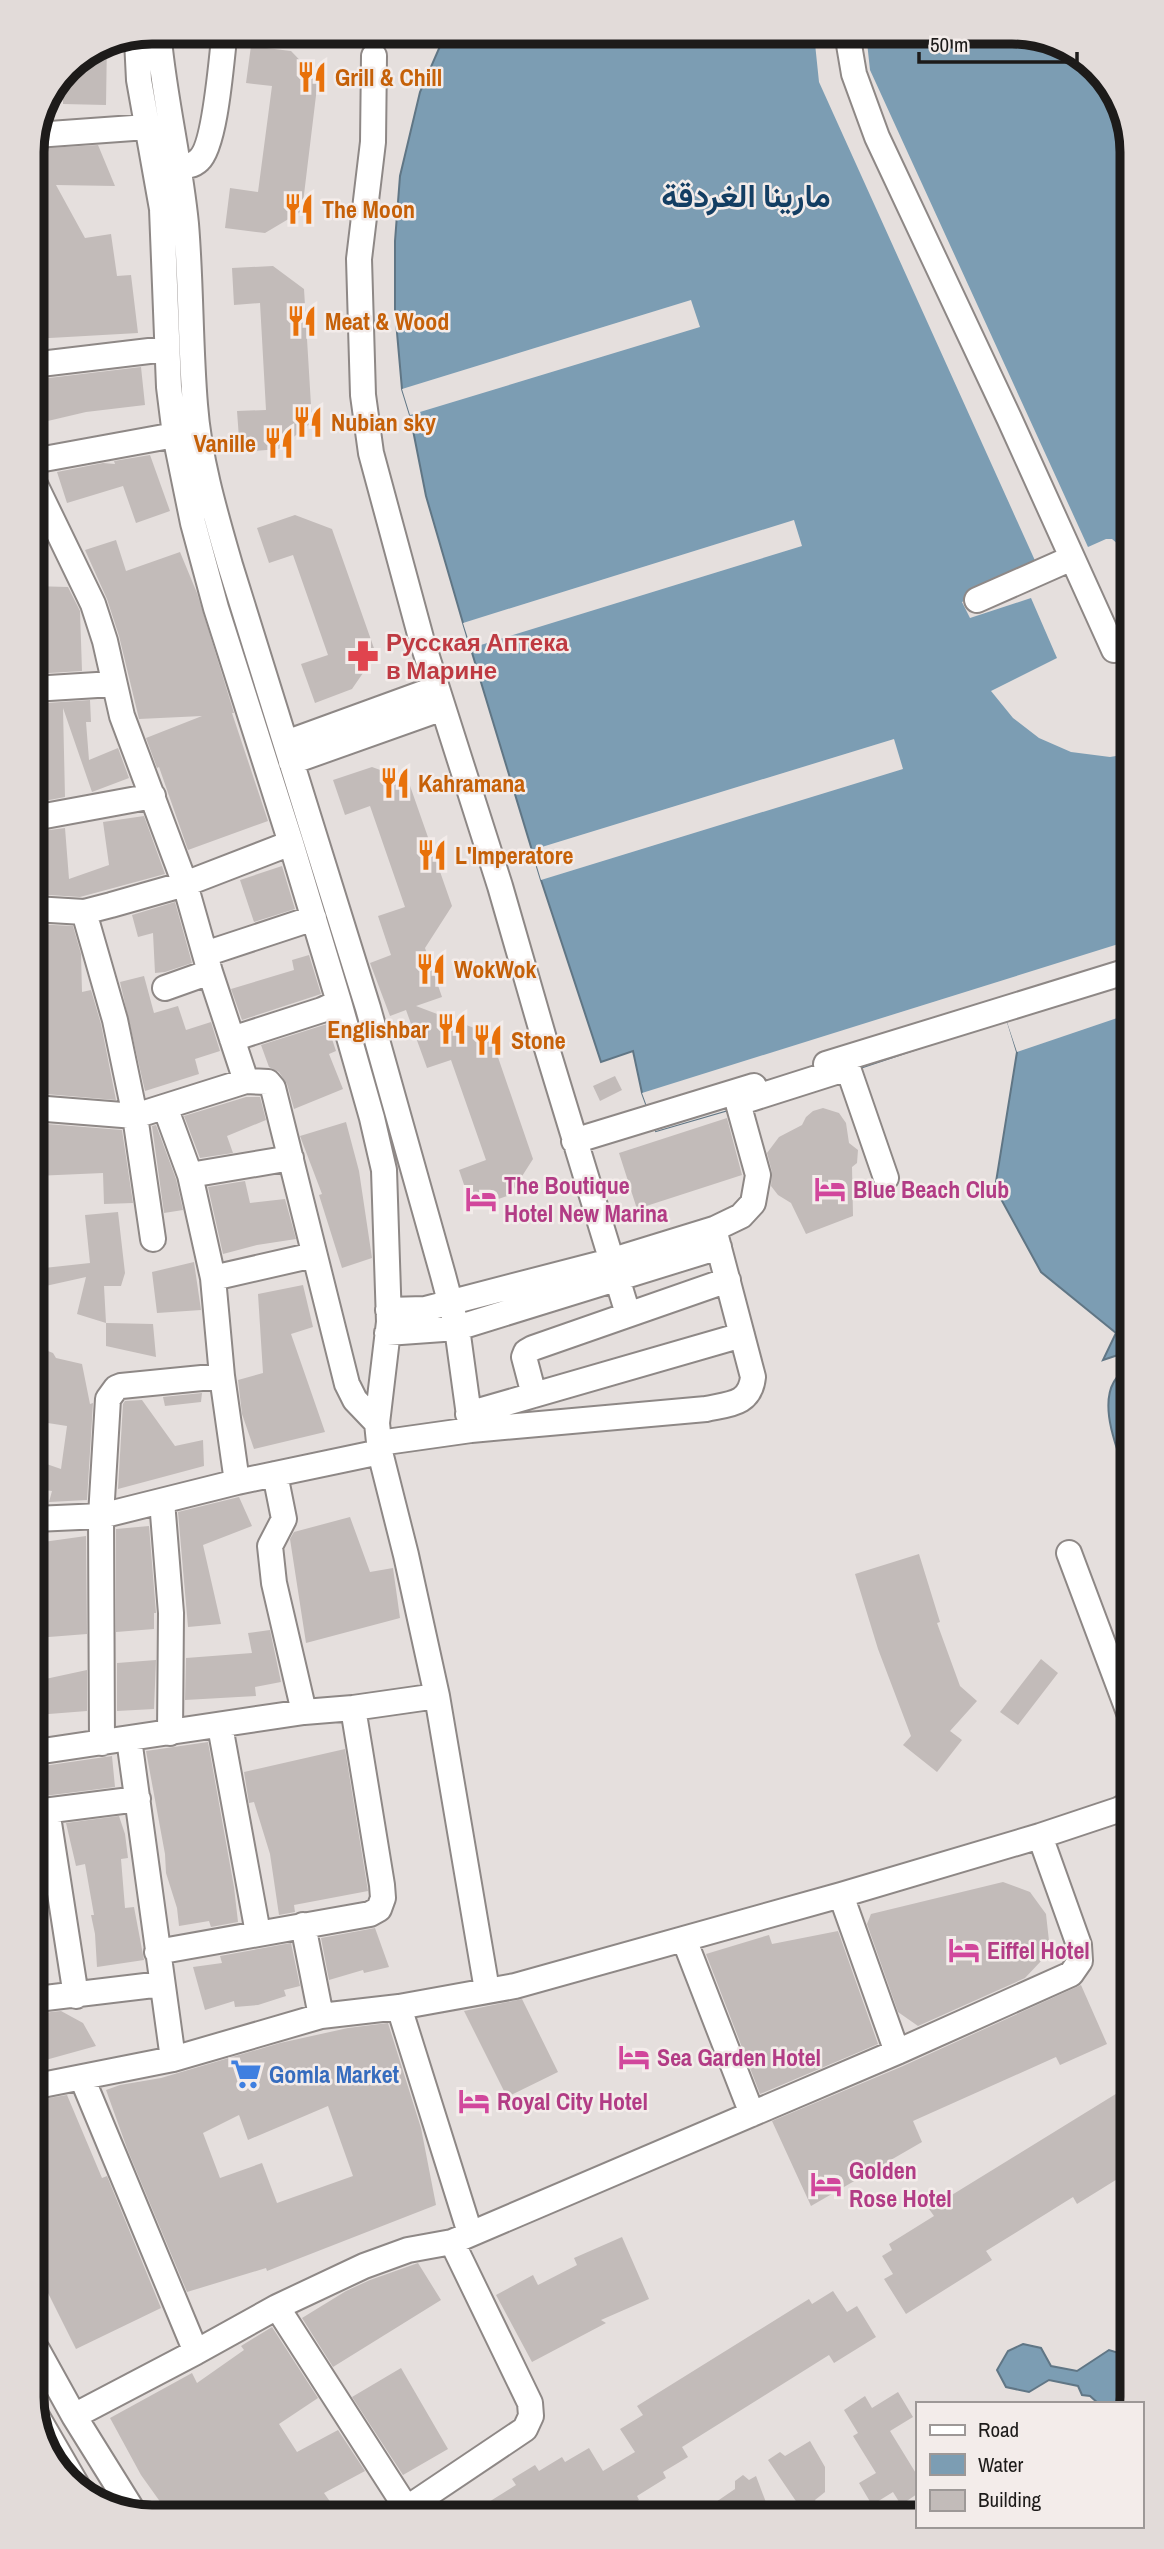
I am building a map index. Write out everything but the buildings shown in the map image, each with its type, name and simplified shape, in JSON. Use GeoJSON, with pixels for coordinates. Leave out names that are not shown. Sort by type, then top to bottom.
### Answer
{"type":"FeatureCollection","features":[{"type":"Feature","properties":{"kind":"street"},"geometry":{"type":"LineString","coordinates":[[159,44],[163,86],[178,166],[191,281],[195,404],[199,440],[212,502],[368,1008],[451,1303],[457,1328],[469,1422]]}},
{"type":"Feature","properties":{"kind":"street"},"geometry":{"type":"LineString","coordinates":[[178,166],[194,164],[201,159],[209,143],[224,44]]}},
{"type":"Feature","properties":{"kind":"street"},"geometry":{"type":"LineString","coordinates":[[849,44],[854,74],[877,137],[1114,650]]}},
{"type":"Feature","properties":{"kind":"street"},"geometry":{"type":"LineString","coordinates":[[137,45],[139,80],[162,209],[166,349],[175,435],[193,523],[216,608],[292,843],[339,1002],[372,1118],[383,1170],[388,1321],[378,1439]]}},
{"type":"Feature","properties":{"kind":"street"},"geometry":{"type":"LineString","coordinates":[[374,56],[373,142],[359,259],[363,395],[371,453],[440,698],[500,886],[574,1141],[628,1314]]}},
{"type":"Feature","properties":{"kind":"street"},"geometry":{"type":"LineString","coordinates":[[45,134],[147,127]]}},
{"type":"Feature","properties":{"kind":"street"},"geometry":{"type":"LineString","coordinates":[[44,364],[166,349]]}},
{"type":"Feature","properties":{"kind":"street"},"geometry":{"type":"LineString","coordinates":[[44,459],[175,435]]}},
{"type":"Feature","properties":{"kind":"street"},"geometry":{"type":"LineString","coordinates":[[44,503],[93,604],[105,640],[122,716],[185,884],[207,963],[246,1081]]}},
{"type":"Feature","properties":{"kind":"street"},"geometry":{"type":"LineString","coordinates":[[978,600],[1072,558]]}},
{"type":"Feature","properties":{"kind":"street"},"geometry":{"type":"LineString","coordinates":[[44,688],[113,684]]}},
{"type":"Feature","properties":{"kind":"street"},"geometry":{"type":"LineString","coordinates":[[288,752],[440,698]]}},
{"type":"Feature","properties":{"kind":"street"},"geometry":{"type":"LineString","coordinates":[[44,816],[153,796]]}},
{"type":"Feature","properties":{"kind":"street"},"geometry":{"type":"LineString","coordinates":[[44,909],[84,912],[185,884],[292,843]]}},
{"type":"Feature","properties":{"kind":"street"},"geometry":{"type":"LineString","coordinates":[[84,912],[115,1020],[135,1116],[153,1239]]}},
{"type":"Feature","properties":{"kind":"street"},"geometry":{"type":"LineString","coordinates":[[165,988],[207,963],[314,918]]}},
{"type":"Feature","properties":{"kind":"street"},"geometry":{"type":"LineString","coordinates":[[574,1141],[1120,973]]}},
{"type":"Feature","properties":{"kind":"street"},"geometry":{"type":"LineString","coordinates":[[232,1039],[339,1002]]}},
{"type":"Feature","properties":{"kind":"street"},"geometry":{"type":"LineString","coordinates":[[388,1321],[457,1328],[613,1269],[716,1238],[753,1203],[756,1191],[758,1175],[738,1103],[848,1068],[886,1178]]}},
{"type":"Feature","properties":{"kind":"street"},"geometry":{"type":"LineString","coordinates":[[44,1109],[135,1116],[246,1081],[268,1082],[273,1088],[347,1384],[378,1439],[406,1555],[437,1696],[487,1990]]}},
{"type":"Feature","properties":{"kind":"street"},"geometry":{"type":"LineString","coordinates":[[168,1107],[168,1115],[190,1175],[212,1278],[237,1482]]}},
{"type":"Feature","properties":{"kind":"street"},"geometry":{"type":"LineString","coordinates":[[190,1175],[291,1158]]}},
{"type":"Feature","properties":{"kind":"street"},"geometry":{"type":"LineString","coordinates":[[44,1519],[101,1516],[275,1474],[378,1439],[469,1422],[706,1409],[740,1402],[748,1396],[753,1377],[716,1238]]}},
{"type":"Feature","properties":{"kind":"street"},"geometry":{"type":"LineString","coordinates":[[212,1278],[314,1255]]}},
{"type":"Feature","properties":{"kind":"street"},"geometry":{"type":"LineString","coordinates":[[388,1321],[425,1309],[613,1269]]}},
{"type":"Feature","properties":{"kind":"street"},"geometry":{"type":"LineString","coordinates":[[534,1395],[524,1357],[526,1352],[728,1280]]}},
{"type":"Feature","properties":{"kind":"street"},"geometry":{"type":"LineString","coordinates":[[469,1422],[534,1395],[742,1335]]}},
{"type":"Feature","properties":{"kind":"street"},"geometry":{"type":"LineString","coordinates":[[102,1743],[101,1516],[108,1399],[112,1392],[121,1386],[222,1376]]}},
{"type":"Feature","properties":{"kind":"street"},"geometry":{"type":"LineString","coordinates":[[275,1474],[284,1519],[270,1546],[273,1571],[304,1712]]}},
{"type":"Feature","properties":{"kind":"street"},"geometry":{"type":"LineString","coordinates":[[162,1501],[171,1613],[170,1733]]}},
{"type":"Feature","properties":{"kind":"street"},"geometry":{"type":"LineString","coordinates":[[1069,1553],[1120,1691]]}},
{"type":"Feature","properties":{"kind":"street"},"geometry":{"type":"LineString","coordinates":[[44,1751],[304,1712],[437,1696]]}},
{"type":"Feature","properties":{"kind":"street"},"geometry":{"type":"LineString","coordinates":[[157,1952],[370,1914],[379,1909],[383,1898],[353,1708]]}},
{"type":"Feature","properties":{"kind":"street"},"geometry":{"type":"LineString","coordinates":[[220,1726],[258,1933]]}},
{"type":"Feature","properties":{"kind":"street"},"geometry":{"type":"LineString","coordinates":[[129,1739],[173,2059]]}},
{"type":"Feature","properties":{"kind":"street"},"geometry":{"type":"LineString","coordinates":[[44,1811],[138,1799]]}},
{"type":"Feature","properties":{"kind":"street"},"geometry":{"type":"LineString","coordinates":[[44,2085],[173,2059],[321,2016],[399,2007],[515,1986],[841,1895],[1040,1836],[1120,1809]]}},
{"type":"Feature","properties":{"kind":"street"},"geometry":{"type":"LineString","coordinates":[[44,1827],[76,1996]]}},
{"type":"Feature","properties":{"kind":"street"},"geometry":{"type":"LineString","coordinates":[[74,2416],[196,2352],[276,2306],[364,2266],[408,2249],[461,2238],[897,2052],[1071,1974],[1080,1961],[1079,1945],[1040,1836]]}},
{"type":"Feature","properties":{"kind":"street"},"geometry":{"type":"LineString","coordinates":[[841,1895],[897,2052]]}},
{"type":"Feature","properties":{"kind":"street"},"geometry":{"type":"LineString","coordinates":[[303,1925],[321,2016]]}},
{"type":"Feature","properties":{"kind":"street"},"geometry":{"type":"LineString","coordinates":[[684,1938],[752,2114]]}},
{"type":"Feature","properties":{"kind":"street"},"geometry":{"type":"LineString","coordinates":[[44,1998],[162,1984]]}},
{"type":"Feature","properties":{"kind":"street"},"geometry":{"type":"LineString","coordinates":[[399,2007],[461,2238],[530,2403],[531,2416],[525,2429],[412,2505]]}},
{"type":"Feature","properties":{"kind":"street"},"geometry":{"type":"LineString","coordinates":[[82,2078],[196,2352]]}},
{"type":"Feature","properties":{"kind":"street"},"geometry":{"type":"LineString","coordinates":[[276,2306],[398,2505]]}},
{"type":"Feature","properties":{"kind":"street"},"geometry":{"type":"LineString","coordinates":[[44,2362],[128,2503]]}},
{"type":"Feature","properties":{"kind":"water"},"geometry":{"type":"Polygon","coordinates":[[[441,44],[1020,44],[1054,52],[1078,66],[1098,86],[1109,104],[1115,117],[1120,151],[1120,1354],[1103,1360],[1116,1333],[1041,1272],[995,1188],[1017,1052],[1007,1019],[773,1097],[656,1131],[642,1093],[633,1051],[601,1062],[541,880],[463,623],[426,496],[410,415],[402,389],[395,310],[395,241],[400,176],[420,92],[441,44]]]}},
{"type":"Feature","properties":{"kind":"water"},"geometry":{"type":"Polygon","coordinates":[[[1120,1375],[1120,1458],[1108,1404],[1120,1375]]]}},
{"type":"Feature","properties":{"kind":"water"},"geometry":{"type":"Polygon","coordinates":[[[1023,2344],[1041,2348],[1051,2366],[1077,2371],[1109,2350],[1120,2353],[1120,2402],[1097,2402],[1090,2396],[1082,2395],[1078,2386],[1049,2380],[1029,2392],[1006,2387],[997,2370],[1008,2351],[1023,2344]]]}},
{"type":"Feature","properties":{"kind":"pier"},"geometry":{"type":"Polygon","coordinates":[[[815,44],[867,44],[870,70],[1088,547],[1106,539],[1112,539],[1119,545],[1120,755],[1110,757],[1071,752],[1039,738],[1013,718],[991,691],[1057,658],[1031,598],[970,618],[962,602],[1037,565],[819,82],[815,44]]]}},
{"type":"Feature","properties":{"kind":"pier"},"geometry":{"type":"Polygon","coordinates":[[[691,300],[700,327],[410,415],[402,389],[691,300]]]}},
{"type":"Feature","properties":{"kind":"pier"},"geometry":{"type":"Polygon","coordinates":[[[794,520],[802,546],[471,648],[463,623],[794,520]]]}},
{"type":"Feature","properties":{"kind":"pier"},"geometry":{"type":"Polygon","coordinates":[[[894,739],[903,769],[541,880],[532,850],[894,739]]]}},
{"type":"Feature","properties":{"kind":"pier"},"geometry":{"type":"Polygon","coordinates":[[[1120,944],[1120,1017],[1017,1052],[1006,1019],[773,1097],[656,1131],[642,1093],[1120,944]]]}},
{"type":"Feature","properties":{"kind":"place","name":"Grill & Chill"},"geometry":{"type":"Point","coordinates":[312,77]}},
{"type":"Feature","properties":{"kind":"place","name":"The Moon"},"geometry":{"type":"Point","coordinates":[299,209]}},
{"type":"Feature","properties":{"kind":"place","name":"Meat & Wood"},"geometry":{"type":"Point","coordinates":[302,321]}},
{"type":"Feature","properties":{"kind":"place","name":"Nubian sky"},"geometry":{"type":"Point","coordinates":[308,422]}},
{"type":"Feature","properties":{"kind":"place","name":"Vanille"},"geometry":{"type":"Point","coordinates":[279,443]}},
{"type":"Feature","properties":{"kind":"place","name":"Русская Аптека в Марине"},"geometry":{"type":"Point","coordinates":[363,656]}},
{"type":"Feature","properties":{"kind":"place","name":"Kahramana"},"geometry":{"type":"Point","coordinates":[395,783]}},
{"type":"Feature","properties":{"kind":"place","name":"L'Imperatore"},"geometry":{"type":"Point","coordinates":[432,855]}},
{"type":"Feature","properties":{"kind":"place","name":"WokWok"},"geometry":{"type":"Point","coordinates":[431,969]}},
{"type":"Feature","properties":{"kind":"place","name":"Englishbar"},"geometry":{"type":"Point","coordinates":[452,1029]}},
{"type":"Feature","properties":{"kind":"place","name":"Stone"},"geometry":{"type":"Point","coordinates":[488,1040]}},
{"type":"Feature","properties":{"kind":"place","name":"Blue Beach Club"},"geometry":{"type":"Point","coordinates":[830,1189]}},
{"type":"Feature","properties":{"kind":"place","name":"The Boutique Hotel New Marina"},"geometry":{"type":"Point","coordinates":[481,1199]}},
{"type":"Feature","properties":{"kind":"place","name":"Eiffel Hotel"},"geometry":{"type":"Point","coordinates":[964,1950]}},
{"type":"Feature","properties":{"kind":"place","name":"Sea Garden Hotel"},"geometry":{"type":"Point","coordinates":[634,2057]}},
{"type":"Feature","properties":{"kind":"place","name":"Gomla Market"},"geometry":{"type":"Point","coordinates":[246,2074]}},
{"type":"Feature","properties":{"kind":"place","name":"Royal City Hotel"},"geometry":{"type":"Point","coordinates":[474,2101]}},
{"type":"Feature","properties":{"kind":"place","name":"Golden Rose Hotel"},"geometry":{"type":"Point","coordinates":[826,2184]}},
{"type":"Feature","properties":{"kind":"district","name":"مارينا الغردقة"},"geometry":{"type":"Point","coordinates":[746,195]}}]}
